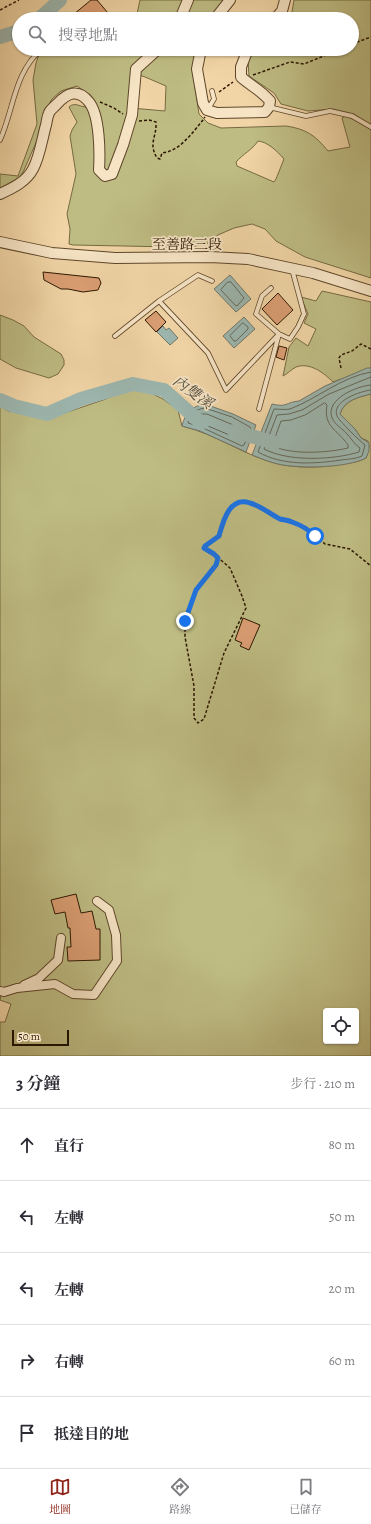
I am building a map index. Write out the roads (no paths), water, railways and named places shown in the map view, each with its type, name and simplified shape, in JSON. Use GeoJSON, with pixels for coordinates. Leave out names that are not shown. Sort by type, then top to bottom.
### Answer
{"type":"FeatureCollection","features":[{"type":"Feature","properties":{"kind":"street"},"geometry":{"type":"LineString","coordinates":[[183,12],[188,0]]}},
{"type":"Feature","properties":{"kind":"street"},"geometry":{"type":"LineString","coordinates":[[221,12],[230,0]]}},
{"type":"Feature","properties":{"kind":"street"},"geometry":{"type":"LineString","coordinates":[[281,12],[286,0]]}},
{"type":"Feature","properties":{"kind":"street"},"geometry":{"type":"LineString","coordinates":[[0,194],[26,180],[34,168],[49,113],[69,94],[77,92],[90,103],[97,122],[99,140],[99,170],[106,176],[112,174],[133,120],[136,69],[150,56]]}},
{"type":"Feature","properties":{"kind":"street"},"geometry":{"type":"LineString","coordinates":[[200,56],[197,69],[203,103],[207,110],[217,113],[265,112],[269,107],[270,100],[263,92],[248,84],[241,67],[245,56]]}},
{"type":"Feature","properties":{"kind":"street","name":"至善路三段"},"geometry":{"type":"LineString","coordinates":[[0,242],[52,253],[115,258],[210,257],[248,259],[313,273],[371,290]]}},
{"type":"Feature","properties":{"kind":"street"},"geometry":{"type":"LineString","coordinates":[[18,988],[55,984],[73,994],[94,995],[116,961],[116,935],[109,910],[97,901]]}},
{"type":"Feature","properties":{"kind":"street"},"geometry":{"type":"LineString","coordinates":[[0,991],[4,992],[18,988],[39,978],[58,960],[61,938]]}},
{"type":"Feature","properties":{"kind":"lane"},"geometry":{"type":"LineString","coordinates":[[0,140],[24,68],[33,56]]}},
{"type":"Feature","properties":{"kind":"lane"},"geometry":{"type":"LineString","coordinates":[[207,110],[214,99],[212,91]]}},
{"type":"Feature","properties":{"kind":"lane"},"geometry":{"type":"LineString","coordinates":[[269,107],[306,116],[330,111],[352,116],[371,127]]}},
{"type":"Feature","properties":{"kind":"lane"},"geometry":{"type":"LineString","coordinates":[[271,288],[262,296],[256,314],[278,334],[290,339],[304,314],[292,268]]}},
{"type":"Feature","properties":{"kind":"lane"},"geometry":{"type":"LineString","coordinates":[[115,336],[159,301],[198,276],[212,281]]}},
{"type":"Feature","properties":{"kind":"lane"},"geometry":{"type":"LineString","coordinates":[[159,301],[208,353],[226,390],[278,334]]}},
{"type":"Feature","properties":{"kind":"lane"},"geometry":{"type":"LineString","coordinates":[[259,410],[278,334]]}},
{"type":"Feature","properties":{"kind":"water"},"geometry":{"type":"Polygon","coordinates":[[[230,275],[251,299],[236,312],[214,289],[230,275]]]}},
{"type":"Feature","properties":{"kind":"water"},"geometry":{"type":"Polygon","coordinates":[[[244,317],[255,329],[234,348],[223,336],[244,317]]]}},
{"type":"Feature","properties":{"kind":"water"},"geometry":{"type":"Polygon","coordinates":[[[163,326],[166,330],[169,328],[178,338],[170,345],[157,332],[163,326]]]}},
{"type":"Feature","properties":{"kind":"water"},"geometry":{"type":"Polygon","coordinates":[[[367,368],[371,368],[371,394],[348,402],[340,414],[355,429],[361,438],[369,443],[369,451],[366,458],[335,466],[298,467],[278,464],[252,455],[272,404],[284,405],[299,401],[325,386],[367,368]]]}},
{"type":"Feature","properties":{"kind":"water"},"geometry":{"type":"Polygon","coordinates":[[[205,404],[233,414],[256,425],[246,452],[200,431],[182,426],[185,417],[193,408],[205,404]]]}},
{"type":"Feature","properties":{"kind":"waterway"},"geometry":{"type":"LineString","coordinates":[[47,12],[60,0]]}},
{"type":"Feature","properties":{"kind":"waterway"},"geometry":{"type":"LineString","coordinates":[[0,37],[12,33]]}},
{"type":"Feature","properties":{"kind":"waterway","name":"內雙溪"},"geometry":{"type":"LineString","coordinates":[[0,400],[14,406],[47,414],[81,399],[133,384],[164,390],[199,421],[203,422]]}},
{"type":"Feature","properties":{"kind":"waterway","name":"內雙溪"},"geometry":{"type":"LineString","coordinates":[[234,431],[275,443]]}}]}
